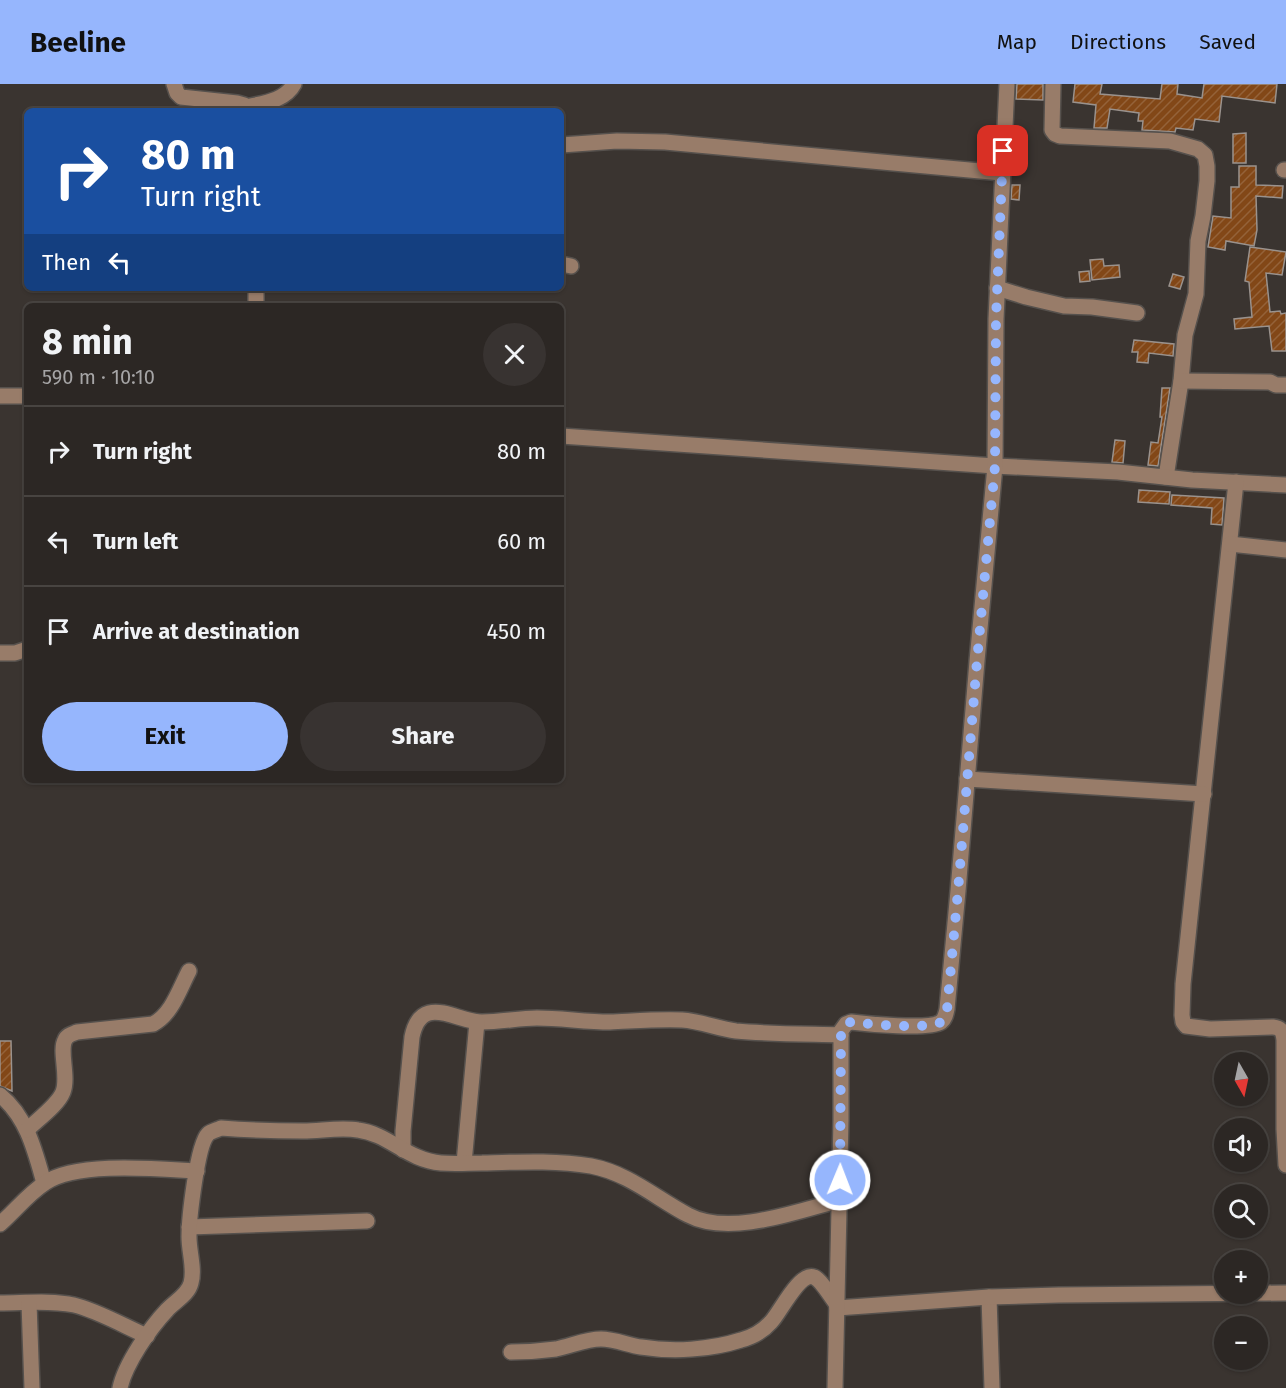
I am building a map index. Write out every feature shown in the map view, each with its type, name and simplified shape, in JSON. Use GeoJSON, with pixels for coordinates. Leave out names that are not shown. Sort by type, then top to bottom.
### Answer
{"type":"FeatureCollection","features":[{"type":"Feature","properties":{"kind":"street"},"geometry":{"type":"LineString","coordinates":[[174,84],[181,97],[227,102],[243,108]]}},
{"type":"Feature","properties":{"kind":"street"},"geometry":{"type":"LineString","coordinates":[[249,108],[285,95],[294,84]]}},
{"type":"Feature","properties":{"kind":"street"},"geometry":{"type":"LineString","coordinates":[[835,1388],[840,1200],[841,1035],[843,1026],[851,1022],[927,1025],[940,1022],[947,1010],[995,466],[998,288],[1007,84]]}},
{"type":"Feature","properties":{"kind":"street"},"geometry":{"type":"LineString","coordinates":[[1053,84],[1052,130],[1055,134],[1170,141],[1198,149],[1204,155],[1207,181],[1198,241],[1196,294],[1185,335],[1181,381],[1166,477]]}},
{"type":"Feature","properties":{"kind":"street"},"geometry":{"type":"LineString","coordinates":[[564,146],[617,141],[664,142],[1002,173]]}},
{"type":"Feature","properties":{"kind":"street"},"geometry":{"type":"LineString","coordinates":[[998,288],[1064,306],[1137,313]]}},
{"type":"Feature","properties":{"kind":"street"},"geometry":{"type":"LineString","coordinates":[[1181,381],[1270,382],[1276,385],[1286,385]]}},
{"type":"Feature","properties":{"kind":"street"},"geometry":{"type":"LineString","coordinates":[[0,396],[24,396]]}},
{"type":"Feature","properties":{"kind":"street"},"geometry":{"type":"LineString","coordinates":[[564,436],[1286,484]]}},
{"type":"Feature","properties":{"kind":"street"},"geometry":{"type":"LineString","coordinates":[[1236,482],[1183,984],[1183,1022],[1190,1028],[1273,1027],[1280,1028],[1283,1032],[1286,1165]]}},
{"type":"Feature","properties":{"kind":"street"},"geometry":{"type":"LineString","coordinates":[[1230,544],[1286,550]]}},
{"type":"Feature","properties":{"kind":"street"},"geometry":{"type":"LineString","coordinates":[[0,653],[15,653],[24,650]]}},
{"type":"Feature","properties":{"kind":"street"},"geometry":{"type":"LineString","coordinates":[[967,779],[1204,794]]}},
{"type":"Feature","properties":{"kind":"street"},"geometry":{"type":"LineString","coordinates":[[27,1130],[63,1094],[66,1071],[64,1040],[76,1032],[153,1024],[161,1020],[169,1010],[189,971]]}},
{"type":"Feature","properties":{"kind":"street"},"geometry":{"type":"LineString","coordinates":[[403,1150],[412,1037],[414,1027],[424,1015],[438,1012],[477,1022],[537,1018],[588,1022],[686,1020],[738,1031],[841,1035]]}},
{"type":"Feature","properties":{"kind":"street"},"geometry":{"type":"LineString","coordinates":[[464,1163],[477,1022]]}},
{"type":"Feature","properties":{"kind":"street"},"geometry":{"type":"LineString","coordinates":[[0,1095],[10,1103],[27,1130],[44,1183]]}},
{"type":"Feature","properties":{"kind":"street"},"geometry":{"type":"LineString","coordinates":[[120,1388],[125,1371],[136,1351],[167,1310],[189,1290],[192,1276],[189,1227],[196,1171],[205,1139],[208,1134],[221,1128],[357,1130],[377,1136],[412,1156],[442,1163],[547,1162],[593,1167],[617,1174],[636,1183],[690,1216],[705,1221],[730,1224],[749,1222],[840,1200]]}},
{"type":"Feature","properties":{"kind":"street"},"geometry":{"type":"LineString","coordinates":[[0,1224],[44,1183],[59,1175],[104,1169],[146,1168],[196,1171]]}},
{"type":"Feature","properties":{"kind":"street"},"geometry":{"type":"LineString","coordinates":[[189,1227],[368,1221]]}},
{"type":"Feature","properties":{"kind":"street"},"geometry":{"type":"LineString","coordinates":[[511,1352],[544,1350],[604,1339],[662,1349],[720,1345],[741,1340],[757,1334],[772,1321],[796,1287],[808,1277],[814,1277],[820,1282],[837,1306]]}},
{"type":"Feature","properties":{"kind":"street"},"geometry":{"type":"LineString","coordinates":[[837,1306],[989,1297],[1286,1293]]}},
{"type":"Feature","properties":{"kind":"street"},"geometry":{"type":"LineString","coordinates":[[989,1297],[992,1388]]}},
{"type":"Feature","properties":{"kind":"street"},"geometry":{"type":"LineString","coordinates":[[0,1303],[65,1304],[85,1308],[147,1336]]}},
{"type":"Feature","properties":{"kind":"street"},"geometry":{"type":"LineString","coordinates":[[29,1303],[32,1388]]}},
{"type":"Feature","properties":{"kind":"building"},"geometry":{"type":"Polygon","coordinates":[[[1017,84],[1043,84],[1043,100],[1016,99],[1017,84]]]}},
{"type":"Feature","properties":{"kind":"building"},"geometry":{"type":"Polygon","coordinates":[[[1075,84],[1102,84],[1100,94],[1160,99],[1162,84],[1178,84],[1177,94],[1202,98],[1204,84],[1277,84],[1275,103],[1222,96],[1219,122],[1195,119],[1193,130],[1176,128],[1175,132],[1142,130],[1143,121],[1138,121],[1139,113],[1110,109],[1107,128],[1094,128],[1096,105],[1073,102],[1075,84]]]}},
{"type":"Feature","properties":{"kind":"building"},"geometry":{"type":"Polygon","coordinates":[[[1246,133],[1246,163],[1233,163],[1233,134],[1246,133]]]}},
{"type":"Feature","properties":{"kind":"building"},"geometry":{"type":"Polygon","coordinates":[[[1239,166],[1256,166],[1256,185],[1283,186],[1282,198],[1256,196],[1257,230],[1254,246],[1226,241],[1225,250],[1208,247],[1213,216],[1231,218],[1231,187],[1239,187],[1239,166]]]}},
{"type":"Feature","properties":{"kind":"building"},"geometry":{"type":"Polygon","coordinates":[[[1012,185],[1020,185],[1019,200],[1011,199],[1012,185]]]}},
{"type":"Feature","properties":{"kind":"building"},"geometry":{"type":"Polygon","coordinates":[[[1250,247],[1286,252],[1282,275],[1266,273],[1270,312],[1286,313],[1286,351],[1272,351],[1269,326],[1235,329],[1234,319],[1252,317],[1249,282],[1245,281],[1250,247]]]}},
{"type":"Feature","properties":{"kind":"building"},"geometry":{"type":"Polygon","coordinates":[[[1103,259],[1104,266],[1119,265],[1120,277],[1092,280],[1090,260],[1103,259]]]}},
{"type":"Feature","properties":{"kind":"building"},"geometry":{"type":"Polygon","coordinates":[[[1089,271],[1090,281],[1080,282],[1079,272],[1089,271]]]}},
{"type":"Feature","properties":{"kind":"building"},"geometry":{"type":"Polygon","coordinates":[[[1173,274],[1184,277],[1180,289],[1169,286],[1173,274]]]}},
{"type":"Feature","properties":{"kind":"building"},"geometry":{"type":"Polygon","coordinates":[[[1134,340],[1174,344],[1173,356],[1149,353],[1148,363],[1137,362],[1138,352],[1132,352],[1134,340]]]}},
{"type":"Feature","properties":{"kind":"building"},"geometry":{"type":"Polygon","coordinates":[[[1162,388],[1170,388],[1158,466],[1148,465],[1151,442],[1158,443],[1162,417],[1160,417],[1162,388]]]}},
{"type":"Feature","properties":{"kind":"building"},"geometry":{"type":"Polygon","coordinates":[[[1115,440],[1125,441],[1123,463],[1112,462],[1115,440]]]}},
{"type":"Feature","properties":{"kind":"building"},"geometry":{"type":"Polygon","coordinates":[[[1139,490],[1170,492],[1169,504],[1138,502],[1139,490]]]}},
{"type":"Feature","properties":{"kind":"building"},"geometry":{"type":"Polygon","coordinates":[[[1172,495],[1224,498],[1222,525],[1211,524],[1212,508],[1171,505],[1172,495]]]}},
{"type":"Feature","properties":{"kind":"building"},"geometry":{"type":"Polygon","coordinates":[[[0,1041],[11,1041],[12,1091],[0,1086],[0,1041]]]}},
{"type":"Feature","properties":{"kind":"route"},"geometry":{"type":"LineString","coordinates":[[840,1180],[841,1031],[843,1026],[851,1022],[885,1025],[936,1024],[945,1017],[947,1010],[995,466],[996,319],[1003,151]]}}]}
